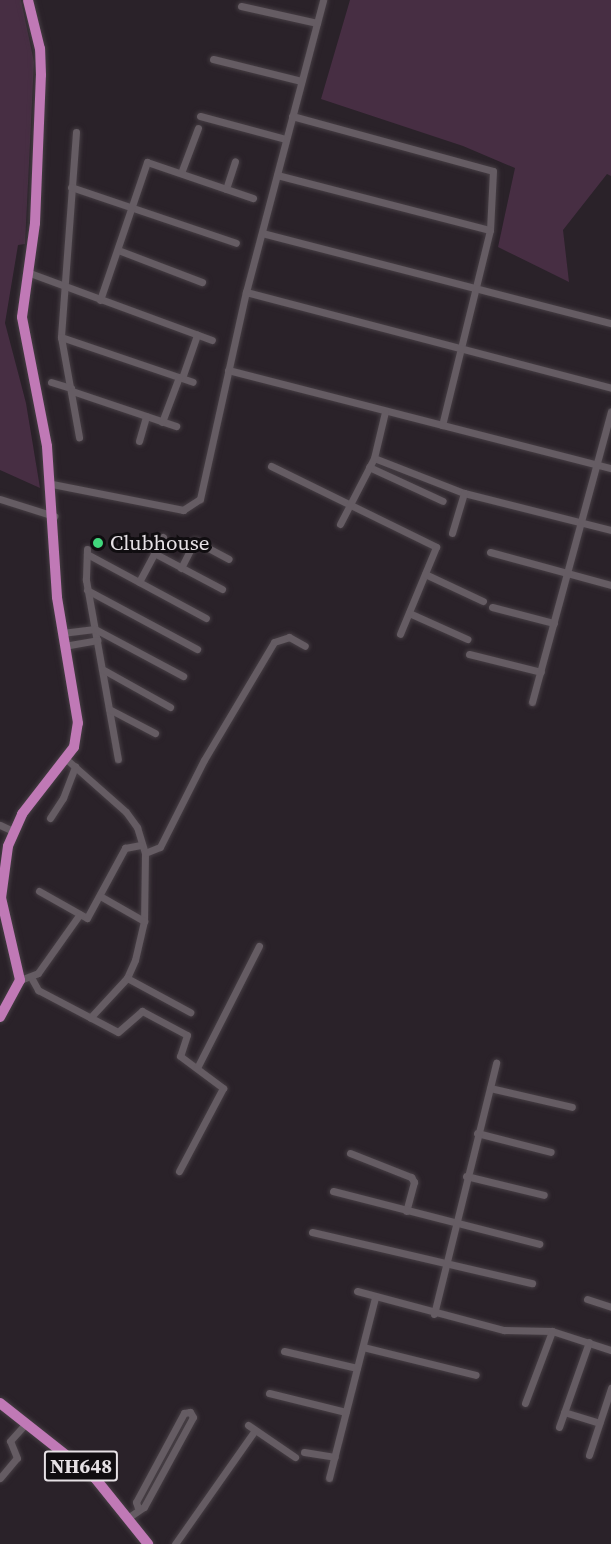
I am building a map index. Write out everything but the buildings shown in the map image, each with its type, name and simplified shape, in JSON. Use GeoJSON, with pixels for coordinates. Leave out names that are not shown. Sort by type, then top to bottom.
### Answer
{"type":"FeatureCollection","features":[{"type":"Feature","properties":{"kind":"highway"},"geometry":{"type":"LineString","coordinates":[[0,1017],[20,980],[1,898],[13,831],[22,814],[74,747],[78,723],[62,633],[52,484],[21,317],[35,223],[41,75],[40,49],[28,0]]}},
{"type":"Feature","properties":{"kind":"highway","name":"NH648"},"geometry":{"type":"LineString","coordinates":[[0,1403],[95,1478],[129,1517],[148,1544]]}},
{"type":"Feature","properties":{"kind":"street"},"geometry":{"type":"LineString","coordinates":[[52,484],[183,510],[192,507],[200,499],[246,292],[323,0]]}},
{"type":"Feature","properties":{"kind":"street"},"geometry":{"type":"LineString","coordinates":[[241,6],[317,23]]}},
{"type":"Feature","properties":{"kind":"street"},"geometry":{"type":"LineString","coordinates":[[213,59],[302,81]]}},
{"type":"Feature","properties":{"kind":"street"},"geometry":{"type":"LineString","coordinates":[[200,116],[286,139]]}},
{"type":"Feature","properties":{"kind":"street"},"geometry":{"type":"LineString","coordinates":[[292,116],[493,171],[490,230],[442,425]]}},
{"type":"Feature","properties":{"kind":"street"},"geometry":{"type":"LineString","coordinates":[[181,173],[198,128]]}},
{"type":"Feature","properties":{"kind":"street"},"geometry":{"type":"LineString","coordinates":[[76,132],[60,337],[72,390],[79,437]]}},
{"type":"Feature","properties":{"kind":"street"},"geometry":{"type":"LineString","coordinates":[[226,189],[235,161]]}},
{"type":"Feature","properties":{"kind":"street"},"geometry":{"type":"LineString","coordinates":[[100,300],[147,162],[253,198]]}},
{"type":"Feature","properties":{"kind":"street"},"geometry":{"type":"LineString","coordinates":[[277,175],[490,230]]}},
{"type":"Feature","properties":{"kind":"street"},"geometry":{"type":"LineString","coordinates":[[72,187],[236,243]]}},
{"type":"Feature","properties":{"kind":"street"},"geometry":{"type":"LineString","coordinates":[[262,233],[611,323]]}},
{"type":"Feature","properties":{"kind":"street"},"geometry":{"type":"LineString","coordinates":[[118,250],[202,282]]}},
{"type":"Feature","properties":{"kind":"street"},"geometry":{"type":"LineString","coordinates":[[27,272],[212,340]]}},
{"type":"Feature","properties":{"kind":"street"},"geometry":{"type":"LineString","coordinates":[[246,292],[611,388]]}},
{"type":"Feature","properties":{"kind":"street"},"geometry":{"type":"LineString","coordinates":[[162,422],[198,334]]}},
{"type":"Feature","properties":{"kind":"street"},"geometry":{"type":"LineString","coordinates":[[60,337],[193,382]]}},
{"type":"Feature","properties":{"kind":"street"},"geometry":{"type":"LineString","coordinates":[[228,370],[611,468]]}},
{"type":"Feature","properties":{"kind":"street"},"geometry":{"type":"LineString","coordinates":[[51,382],[176,426]]}},
{"type":"Feature","properties":{"kind":"street"},"geometry":{"type":"LineString","coordinates":[[340,524],[374,458],[385,412]]}},
{"type":"Feature","properties":{"kind":"street"},"geometry":{"type":"LineString","coordinates":[[532,702],[611,412]]}},
{"type":"Feature","properties":{"kind":"street"},"geometry":{"type":"LineString","coordinates":[[139,441],[146,416]]}},
{"type":"Feature","properties":{"kind":"street"},"geometry":{"type":"LineString","coordinates":[[374,458],[464,493],[611,530]]}},
{"type":"Feature","properties":{"kind":"street"},"geometry":{"type":"LineString","coordinates":[[271,466],[436,547],[400,634]]}},
{"type":"Feature","properties":{"kind":"street"},"geometry":{"type":"LineString","coordinates":[[369,467],[443,501]]}},
{"type":"Feature","properties":{"kind":"street"},"geometry":{"type":"LineString","coordinates":[[452,533],[464,493]]}},
{"type":"Feature","properties":{"kind":"street"},"geometry":{"type":"LineString","coordinates":[[0,499],[54,516]]}},
{"type":"Feature","properties":{"kind":"street"},"geometry":{"type":"LineString","coordinates":[[139,582],[163,537]]}},
{"type":"Feature","properties":{"kind":"street"},"geometry":{"type":"LineString","coordinates":[[181,568],[195,541],[228,559]]}},
{"type":"Feature","properties":{"kind":"street"},"geometry":{"type":"LineString","coordinates":[[118,759],[87,590],[87,551],[206,618]]}},
{"type":"Feature","properties":{"kind":"street"},"geometry":{"type":"LineString","coordinates":[[490,552],[611,585]]}},
{"type":"Feature","properties":{"kind":"street"},"geometry":{"type":"LineString","coordinates":[[154,553],[222,589]]}},
{"type":"Feature","properties":{"kind":"street"},"geometry":{"type":"LineString","coordinates":[[425,574],[483,601]]}},
{"type":"Feature","properties":{"kind":"street"},"geometry":{"type":"LineString","coordinates":[[87,590],[197,649]]}},
{"type":"Feature","properties":{"kind":"street"},"geometry":{"type":"LineString","coordinates":[[492,606],[554,623]]}},
{"type":"Feature","properties":{"kind":"street"},"geometry":{"type":"LineString","coordinates":[[409,613],[467,639]]}},
{"type":"Feature","properties":{"kind":"street"},"geometry":{"type":"LineString","coordinates":[[62,633],[95,629],[183,676]]}},
{"type":"Feature","properties":{"kind":"street"},"geometry":{"type":"LineString","coordinates":[[145,853],[160,847],[204,760],[274,642],[289,637],[305,646]]}},
{"type":"Feature","properties":{"kind":"street"},"geometry":{"type":"LineString","coordinates":[[64,646],[96,640]]}},
{"type":"Feature","properties":{"kind":"street"},"geometry":{"type":"LineString","coordinates":[[469,654],[541,672]]}},
{"type":"Feature","properties":{"kind":"street"},"geometry":{"type":"LineString","coordinates":[[102,669],[170,707]]}},
{"type":"Feature","properties":{"kind":"street"},"geometry":{"type":"LineString","coordinates":[[109,709],[155,733]]}},
{"type":"Feature","properties":{"kind":"street"},"geometry":{"type":"LineString","coordinates":[[66,758],[126,812],[137,827],[145,853],[144,921],[127,978],[90,1018]]}},
{"type":"Feature","properties":{"kind":"street"},"geometry":{"type":"LineString","coordinates":[[50,818],[63,798],[75,766]]}},
{"type":"Feature","properties":{"kind":"street"},"geometry":{"type":"LineString","coordinates":[[0,825],[13,831]]}},
{"type":"Feature","properties":{"kind":"street"},"geometry":{"type":"LineString","coordinates":[[39,891],[87,918],[125,848],[141,845]]}},
{"type":"Feature","properties":{"kind":"street"},"geometry":{"type":"LineString","coordinates":[[100,896],[144,921]]}},
{"type":"Feature","properties":{"kind":"street"},"geometry":{"type":"LineString","coordinates":[[20,980],[32,979],[81,914]]}},
{"type":"Feature","properties":{"kind":"street"},"geometry":{"type":"LineString","coordinates":[[197,1068],[259,946]]}},
{"type":"Feature","properties":{"kind":"street"},"geometry":{"type":"LineString","coordinates":[[127,978],[190,1012]]}},
{"type":"Feature","properties":{"kind":"street"},"geometry":{"type":"LineString","coordinates":[[32,979],[38,990],[118,1032],[142,1011],[158,1017],[187,1035],[180,1056],[223,1088],[179,1171]]}},
{"type":"Feature","properties":{"kind":"street"},"geometry":{"type":"LineString","coordinates":[[434,1314],[466,1176],[496,1063]]}},
{"type":"Feature","properties":{"kind":"street"},"geometry":{"type":"LineString","coordinates":[[490,1088],[572,1107]]}},
{"type":"Feature","properties":{"kind":"street"},"geometry":{"type":"LineString","coordinates":[[477,1133],[551,1152]]}},
{"type":"Feature","properties":{"kind":"street"},"geometry":{"type":"LineString","coordinates":[[350,1153],[411,1177],[414,1182],[406,1211]]}},
{"type":"Feature","properties":{"kind":"street"},"geometry":{"type":"LineString","coordinates":[[466,1176],[544,1195]]}},
{"type":"Feature","properties":{"kind":"street"},"geometry":{"type":"LineString","coordinates":[[333,1191],[539,1244]]}},
{"type":"Feature","properties":{"kind":"street"},"geometry":{"type":"LineString","coordinates":[[312,1232],[532,1283]]}},
{"type":"Feature","properties":{"kind":"street"},"geometry":{"type":"LineString","coordinates":[[357,1291],[434,1314],[504,1330],[552,1331],[611,1350]]}},
{"type":"Feature","properties":{"kind":"street"},"geometry":{"type":"LineString","coordinates":[[329,1478],[375,1298]]}},
{"type":"Feature","properties":{"kind":"street"},"geometry":{"type":"LineString","coordinates":[[587,1299],[611,1307]]}},
{"type":"Feature","properties":{"kind":"street"},"geometry":{"type":"LineString","coordinates":[[525,1403],[552,1331]]}},
{"type":"Feature","properties":{"kind":"street"},"geometry":{"type":"LineString","coordinates":[[559,1427],[590,1342]]}},
{"type":"Feature","properties":{"kind":"street"},"geometry":{"type":"LineString","coordinates":[[363,1347],[476,1375]]}},
{"type":"Feature","properties":{"kind":"street"},"geometry":{"type":"LineString","coordinates":[[284,1350],[357,1368]]}},
{"type":"Feature","properties":{"kind":"street"},"geometry":{"type":"LineString","coordinates":[[589,1455],[611,1388]]}},
{"type":"Feature","properties":{"kind":"street"},"geometry":{"type":"LineString","coordinates":[[269,1393],[346,1412]]}},
{"type":"Feature","properties":{"kind":"street"},"geometry":{"type":"LineString","coordinates":[[129,1517],[138,1508],[144,1507],[193,1417],[190,1412],[184,1413],[136,1502],[138,1508]]}},
{"type":"Feature","properties":{"kind":"street"},"geometry":{"type":"LineString","coordinates":[[564,1412],[599,1423]]}},
{"type":"Feature","properties":{"kind":"street"},"geometry":{"type":"LineString","coordinates":[[0,1478],[16,1458],[10,1441],[26,1423]]}},
{"type":"Feature","properties":{"kind":"street"},"geometry":{"type":"LineString","coordinates":[[248,1425],[295,1457]]}},
{"type":"Feature","properties":{"kind":"street"},"geometry":{"type":"LineString","coordinates":[[175,1544],[255,1430]]}},
{"type":"Feature","properties":{"kind":"street"},"geometry":{"type":"LineString","coordinates":[[304,1452],[335,1457]]}},
{"type":"Feature","properties":{"kind":"shaded area"},"geometry":{"type":"Polygon","coordinates":[[[0,0],[21,0],[34,62],[25,244],[18,245],[5,323],[26,403],[40,488],[0,470],[0,0]]]}},
{"type":"Feature","properties":{"kind":"shaded area"},"geometry":{"type":"Polygon","coordinates":[[[350,0],[611,0],[611,176],[607,174],[563,230],[569,282],[498,247],[515,168],[463,146],[321,99],[350,0]]]}},
{"type":"Feature","properties":{"kind":"place","name":"Clubhouse"},"geometry":{"type":"Point","coordinates":[98,543]}}]}
